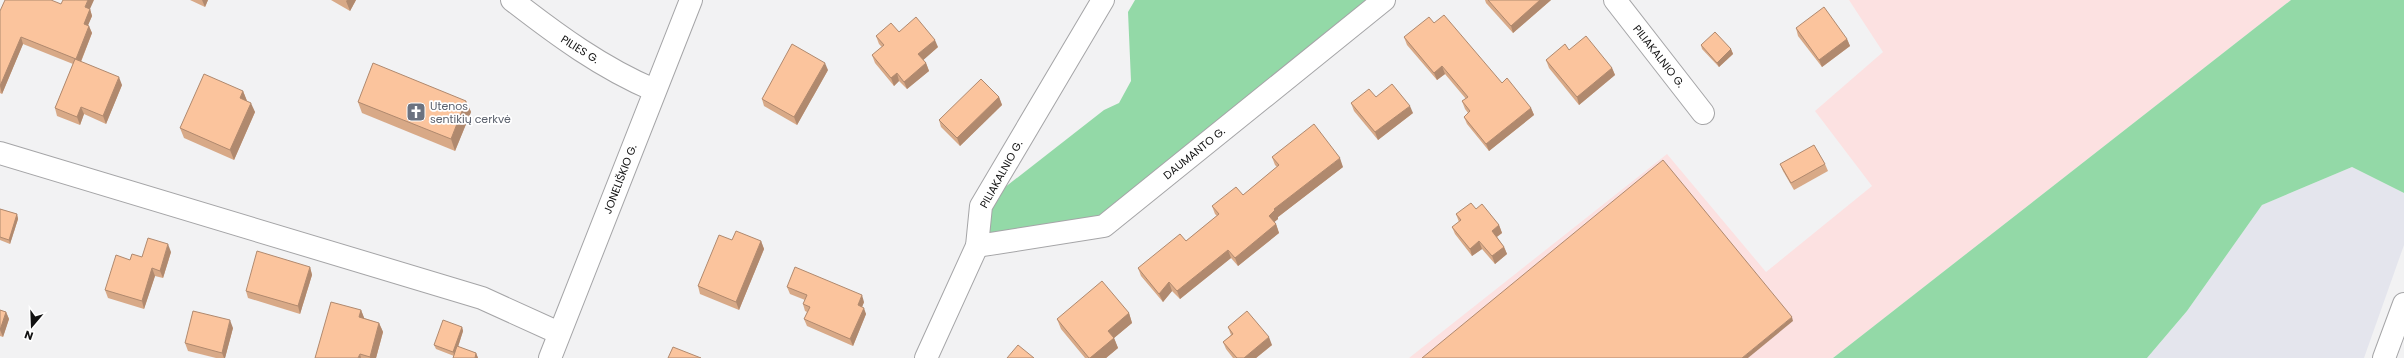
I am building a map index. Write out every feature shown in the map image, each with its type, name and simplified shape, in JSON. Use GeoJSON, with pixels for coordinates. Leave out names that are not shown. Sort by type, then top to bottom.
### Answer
{"type":"FeatureCollection","features":[{"type":"Feature","properties":{"kind":"main road","name":"PILIES G."},"geometry":{"type":"LineString","coordinates":[[512,0],[572,46],[631,80],[654,90]]}},
{"type":"Feature","properties":{"kind":"main road","name":"JONELIŠKIO G."},"geometry":{"type":"LineString","coordinates":[[550,358],[654,90],[691,0]]}},
{"type":"Feature","properties":{"kind":"main road","name":"PILIAKALNIO G."},"geometry":{"type":"LineString","coordinates":[[926,358],[977,246],[981,206],[1103,0]]}},
{"type":"Feature","properties":{"kind":"main road","name":"DAUMANTO G."},"geometry":{"type":"LineString","coordinates":[[977,246],[1104,226],[1384,0]]}},
{"type":"Feature","properties":{"kind":"main road","name":"PILIAKALNIO G."},"geometry":{"type":"LineString","coordinates":[[1615,0],[1703,113]]}},
{"type":"Feature","properties":{"kind":"main road"},"geometry":{"type":"LineString","coordinates":[[0,153],[482,298],[559,333]]}},
{"type":"Feature","properties":{"kind":"main road"},"geometry":{"type":"LineString","coordinates":[[2384,358],[2404,304]]}},
{"type":"Feature","properties":{"kind":"shaded area"},"geometry":{"type":"Polygon","coordinates":[[[1849,0],[2291,0],[1833,358],[1409,358],[1667,154],[1766,272],[1872,186],[1815,111],[1883,52],[1849,0]]]}},
{"type":"Feature","properties":{"kind":"shaded area"},"geometry":{"type":"Polygon","coordinates":[[[2352,167],[2404,193],[2404,245],[2364,358],[2147,358],[2187,311],[2262,205],[2352,167]]]}},
{"type":"Feature","properties":{"kind":"green space"},"geometry":{"type":"Polygon","coordinates":[[[1135,0],[1384,0],[1104,226],[977,246],[981,206],[1104,110],[1119,103],[1131,81],[1128,12],[1135,0]]]}},
{"type":"Feature","properties":{"kind":"green space"},"geometry":{"type":"Polygon","coordinates":[[[2291,0],[2404,0],[2404,193],[2352,167],[2262,205],[2187,311],[2147,358],[1833,358],[2291,0]]]}},
{"type":"Feature","properties":{"kind":"building"},"geometry":{"type":"Polygon","coordinates":[[[5,0],[51,0],[61,4],[63,0],[88,0],[85,7],[90,9],[84,24],[89,26],[76,59],[21,37],[0,86],[0,11],[5,0]]]}},
{"type":"Feature","properties":{"kind":"building"},"geometry":{"type":"Polygon","coordinates":[[[1488,0],[1540,0],[1511,26],[1488,0]]]}},
{"type":"Feature","properties":{"kind":"building"},"geometry":{"type":"Polygon","coordinates":[[[1824,7],[1847,39],[1819,60],[1796,28],[1824,7]]]}},
{"type":"Feature","properties":{"kind":"building"},"geometry":{"type":"Polygon","coordinates":[[[1444,15],[1502,83],[1507,78],[1531,108],[1486,144],[1464,117],[1470,111],[1462,101],[1468,97],[1442,66],[1434,73],[1404,37],[1429,17],[1434,23],[1444,15]]]}},
{"type":"Feature","properties":{"kind":"building"},"geometry":{"type":"Polygon","coordinates":[[[916,17],[935,40],[918,54],[926,63],[904,82],[897,73],[891,78],[872,55],[884,45],[876,36],[891,23],[899,32],[916,17]]]}},
{"type":"Feature","properties":{"kind":"building"},"geometry":{"type":"Polygon","coordinates":[[[1715,32],[1731,49],[1717,63],[1701,45],[1715,32]]]}},
{"type":"Feature","properties":{"kind":"building"},"geometry":{"type":"Polygon","coordinates":[[[1586,36],[1612,68],[1577,97],[1546,60],[1565,44],[1569,50],[1586,36]]]}},
{"type":"Feature","properties":{"kind":"building"},"geometry":{"type":"Polygon","coordinates":[[[792,44],[825,63],[794,117],[762,99],[792,44]]]}},
{"type":"Feature","properties":{"kind":"building"},"geometry":{"type":"Polygon","coordinates":[[[75,59],[119,77],[103,116],[81,107],[77,117],[55,108],[75,59]]]}},
{"type":"Feature","properties":{"kind":"building","name":"Utenos sentikių cerkvė"},"geometry":{"type":"Polygon","coordinates":[[[373,63],[466,101],[451,139],[358,102],[373,63]]]}},
{"type":"Feature","properties":{"kind":"building"},"geometry":{"type":"Polygon","coordinates":[[[204,74],[243,91],[240,98],[251,103],[230,150],[180,128],[204,74]]]}},
{"type":"Feature","properties":{"kind":"building"},"geometry":{"type":"Polygon","coordinates":[[[981,79],[999,97],[957,138],[939,120],[981,79]]]}},
{"type":"Feature","properties":{"kind":"building"},"geometry":{"type":"Polygon","coordinates":[[[1392,84],[1410,106],[1375,132],[1351,103],[1369,89],[1376,97],[1392,84]]]}},
{"type":"Feature","properties":{"kind":"building"},"geometry":{"type":"Polygon","coordinates":[[[1314,124],[1340,158],[1274,209],[1275,210],[1269,216],[1276,224],[1235,258],[1228,250],[1177,291],[1169,282],[1159,294],[1138,268],[1180,234],[1186,241],[1219,214],[1212,206],[1236,187],[1243,195],[1279,165],[1272,157],[1314,124]]]}},
{"type":"Feature","properties":{"kind":"building"},"geometry":{"type":"Polygon","coordinates":[[[1814,145],[1825,164],[1791,183],[1780,164],[1814,145]]]}},
{"type":"Feature","properties":{"kind":"building"},"geometry":{"type":"Polygon","coordinates":[[[1663,160],[1792,317],[1742,358],[1422,358],[1663,160]]]}},
{"type":"Feature","properties":{"kind":"building"},"geometry":{"type":"Polygon","coordinates":[[[1471,203],[1476,209],[1482,204],[1499,225],[1492,231],[1504,247],[1492,256],[1479,241],[1470,249],[1452,227],[1461,220],[1456,214],[1471,203]]]}},
{"type":"Feature","properties":{"kind":"building"},"geometry":{"type":"Polygon","coordinates":[[[0,209],[17,214],[9,240],[0,237],[0,209]]]}},
{"type":"Feature","properties":{"kind":"building"},"geometry":{"type":"Polygon","coordinates":[[[736,231],[761,241],[736,302],[698,286],[719,235],[732,240],[736,231]]]}},
{"type":"Feature","properties":{"kind":"building"},"geometry":{"type":"Polygon","coordinates":[[[148,238],[168,244],[160,271],[152,268],[142,301],[105,290],[116,255],[130,260],[132,254],[142,257],[148,238]]]}},
{"type":"Feature","properties":{"kind":"building"},"geometry":{"type":"Polygon","coordinates":[[[257,251],[310,267],[298,306],[246,291],[257,251]]]}},
{"type":"Feature","properties":{"kind":"building"},"geometry":{"type":"Polygon","coordinates":[[[795,267],[862,295],[858,305],[864,308],[850,339],[804,319],[810,307],[803,304],[807,295],[787,287],[795,267]]]}},
{"type":"Feature","properties":{"kind":"building"},"geometry":{"type":"Polygon","coordinates":[[[1102,281],[1129,313],[1108,331],[1114,338],[1089,358],[1057,319],[1102,281]]]}},
{"type":"Feature","properties":{"kind":"building"},"geometry":{"type":"Polygon","coordinates":[[[331,302],[361,310],[359,317],[379,323],[370,357],[360,354],[358,358],[315,358],[331,302]]]}},
{"type":"Feature","properties":{"kind":"building"},"geometry":{"type":"Polygon","coordinates":[[[0,310],[6,312],[0,330],[0,310]]]}},
{"type":"Feature","properties":{"kind":"building"},"geometry":{"type":"Polygon","coordinates":[[[193,311],[230,320],[222,353],[185,343],[193,311]]]}},
{"type":"Feature","properties":{"kind":"building"},"geometry":{"type":"Polygon","coordinates":[[[1247,311],[1269,337],[1244,358],[1237,358],[1223,342],[1233,334],[1228,327],[1247,311]]]}},
{"type":"Feature","properties":{"kind":"building"},"geometry":{"type":"Polygon","coordinates":[[[443,320],[462,327],[453,352],[434,345],[443,320]]]}},
{"type":"Feature","properties":{"kind":"building"},"geometry":{"type":"Polygon","coordinates":[[[1018,345],[1034,358],[1007,358],[1018,345]]]}},
{"type":"Feature","properties":{"kind":"building"},"geometry":{"type":"Polygon","coordinates":[[[457,346],[476,353],[475,358],[453,358],[457,346]]]}},
{"type":"Feature","properties":{"kind":"building"},"geometry":{"type":"Polygon","coordinates":[[[673,347],[701,358],[668,358],[673,347]]]}},
{"type":"Feature","properties":{"kind":"place","name":"Utenos sentikių cerkvė"},"geometry":{"type":"Point","coordinates":[416,112]}}]}
